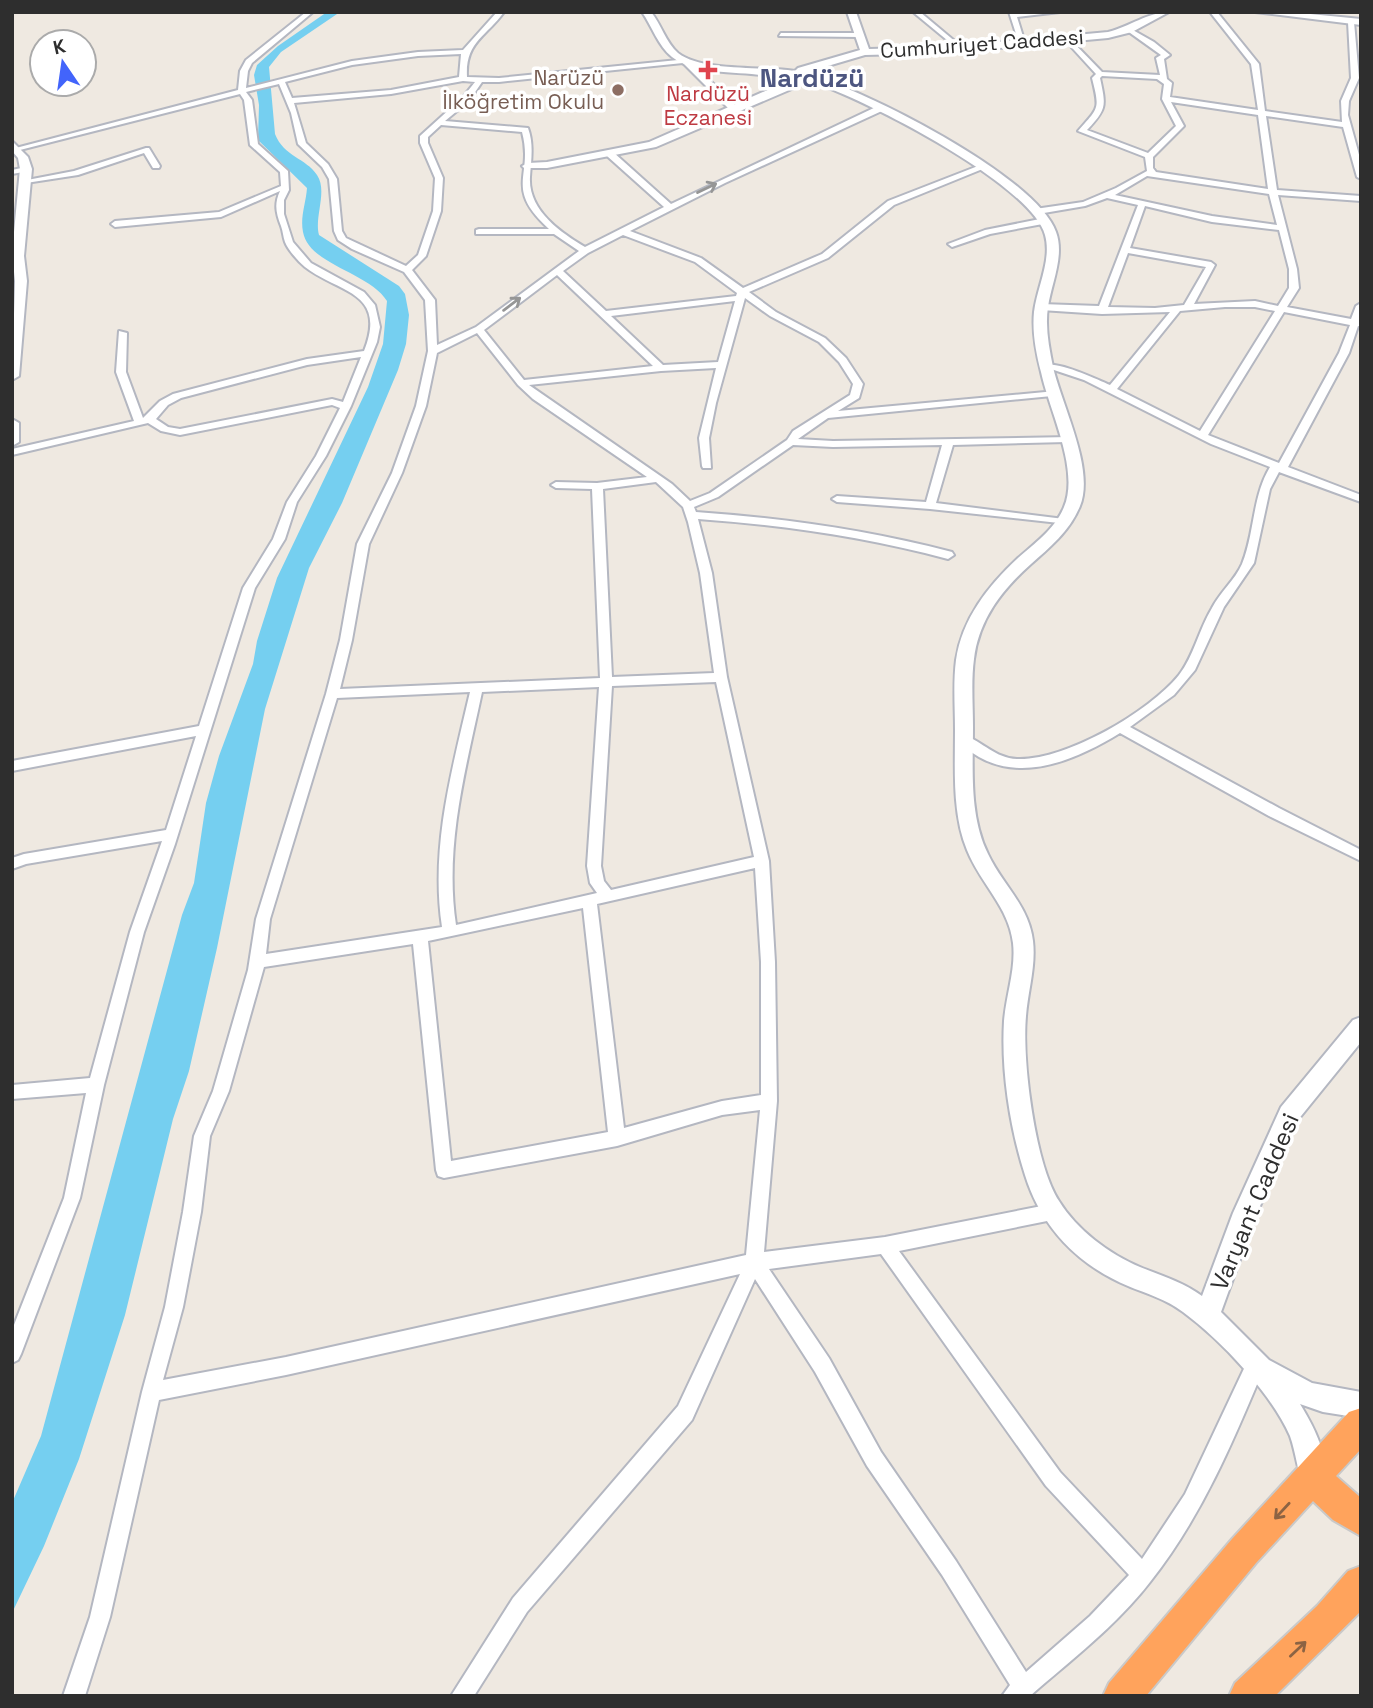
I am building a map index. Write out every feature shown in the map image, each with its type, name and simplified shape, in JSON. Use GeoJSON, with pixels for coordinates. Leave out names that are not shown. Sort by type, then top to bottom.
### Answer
{"type":"FeatureCollection","features":[{"type":"Feature","properties":{"kind":"highway"},"geometry":{"type":"LineString","coordinates":[[1122,1696],[1244,1551],[1361,1424]]}},
{"type":"Feature","properties":{"kind":"highway"},"geometry":{"type":"LineString","coordinates":[[1313,1476],[1345,1508],[1361,1519]]}},
{"type":"Feature","properties":{"kind":"highway"},"geometry":{"type":"LineString","coordinates":[[1248,1696],[1330,1619],[1361,1584]]}},
{"type":"Feature","properties":{"kind":"street"},"geometry":{"type":"LineString","coordinates":[[12,1354],[72,1198],[96,1085],[137,932],[249,588],[279,539],[292,502],[321,456],[372,342],[374,327],[370,304],[361,294],[308,265],[289,242],[288,230],[280,215],[280,200],[285,190],[284,171],[254,145],[248,100],[242,90],[244,71],[249,62],[310,12]]}},
{"type":"Feature","properties":{"kind":"street"},"geometry":{"type":"LineString","coordinates":[[463,79],[461,62],[464,52],[501,12]]}},
{"type":"Feature","properties":{"kind":"street"},"geometry":{"type":"LineString","coordinates":[[646,12],[657,24],[672,51],[735,110]]}},
{"type":"Feature","properties":{"kind":"street"},"geometry":{"type":"LineString","coordinates":[[851,12],[865,52]]}},
{"type":"Feature","properties":{"kind":"street"},"geometry":{"type":"LineString","coordinates":[[916,12],[961,49]]}},
{"type":"Feature","properties":{"kind":"street"},"geometry":{"type":"LineString","coordinates":[[1022,43],[1012,14],[1057,12]]}},
{"type":"Feature","properties":{"kind":"street","name":"Cumhuriyet Caddesi"},"geometry":{"type":"LineString","coordinates":[[528,166],[652,145],[790,86],[801,78],[804,69],[865,52],[961,49],[1067,39],[1129,30],[1165,12]]}},
{"type":"Feature","properties":{"kind":"street"},"geometry":{"type":"LineString","coordinates":[[1203,435],[1294,288],[1293,269],[1273,192],[1255,64],[1213,12]]}},
{"type":"Feature","properties":{"kind":"street"},"geometry":{"type":"LineString","coordinates":[[1259,12],[1353,19],[1358,78],[1345,101],[1346,125],[1356,144],[1361,177]]}},
{"type":"Feature","properties":{"kind":"street"},"geometry":{"type":"LineString","coordinates":[[1129,30],[1152,43],[1166,55],[1160,58],[1164,79],[1168,83],[1166,99],[1180,126],[1149,156],[1149,168],[1153,173]]}},
{"type":"Feature","properties":{"kind":"street"},"geometry":{"type":"LineString","coordinates":[[781,35],[859,35]]}},
{"type":"Feature","properties":{"kind":"street"},"geometry":{"type":"LineString","coordinates":[[1067,39],[1100,74],[1164,79]]}},
{"type":"Feature","properties":{"kind":"street"},"geometry":{"type":"LineString","coordinates":[[12,376],[21,281],[15,256],[26,175],[14,146],[382,58],[464,52]]}},
{"type":"Feature","properties":{"kind":"street"},"geometry":{"type":"LineString","coordinates":[[288,101],[391,92],[463,79],[546,76],[685,61],[773,72],[801,78],[881,108],[1018,191],[1042,216],[1051,232],[1052,248],[1041,307],[1040,339],[1052,393],[1067,439],[1076,498],[1064,522],[1052,537],[999,585],[982,607],[964,654],[966,800],[974,845],[1015,914],[1023,937],[1024,949],[1015,1020],[1016,1051],[1031,1163],[1039,1188],[1052,1212],[1102,1260],[1181,1296],[1207,1316],[1256,1365],[1293,1415],[1308,1445],[1313,1476]]}},
{"type":"Feature","properties":{"kind":"street"},"geometry":{"type":"LineString","coordinates":[[1100,74],[1096,78],[1102,104],[1097,115],[1082,131],[1149,156]]}},
{"type":"Feature","properties":{"kind":"street"},"geometry":{"type":"LineString","coordinates":[[407,270],[422,256],[437,211],[439,178],[424,143],[424,136],[466,99],[480,80]]}},
{"type":"Feature","properties":{"kind":"street"},"geometry":{"type":"LineString","coordinates":[[74,1696],[100,1617],[151,1392],[174,1307],[192,1212],[202,1136],[221,1091],[257,962],[263,919],[332,694],[346,640],[363,544],[397,473],[421,406],[433,351],[430,300],[407,270],[342,240],[338,232],[332,179],[325,166],[302,144],[295,113],[281,81]]}},
{"type":"Feature","properties":{"kind":"street"},"geometry":{"type":"LineString","coordinates":[[1166,99],[1346,125]]}},
{"type":"Feature","properties":{"kind":"street"},"geometry":{"type":"LineString","coordinates":[[433,351],[479,329],[585,251],[669,207],[881,108]]}},
{"type":"Feature","properties":{"kind":"street"},"geometry":{"type":"LineString","coordinates":[[439,123],[525,130],[527,196],[538,212],[569,243],[585,251]]}},
{"type":"Feature","properties":{"kind":"street"},"geometry":{"type":"LineString","coordinates":[[12,172],[26,175],[75,173],[146,150],[156,166]]}},
{"type":"Feature","properties":{"kind":"street"},"geometry":{"type":"LineString","coordinates":[[610,154],[669,207]]}},
{"type":"Feature","properties":{"kind":"street"},"geometry":{"type":"LineString","coordinates":[[604,314],[742,295],[825,256],[891,203],[981,168]]}},
{"type":"Feature","properties":{"kind":"street"},"geometry":{"type":"LineString","coordinates":[[952,244],[1107,195],[1142,174],[1153,173],[1273,192],[1361,199]]}},
{"type":"Feature","properties":{"kind":"street"},"geometry":{"type":"LineString","coordinates":[[115,224],[221,214],[280,188],[285,190]]}},
{"type":"Feature","properties":{"kind":"street"},"geometry":{"type":"LineString","coordinates":[[1107,195],[1212,219],[1282,228]]}},
{"type":"Feature","properties":{"kind":"street"},"geometry":{"type":"LineString","coordinates":[[1102,311],[1142,204]]}},
{"type":"Feature","properties":{"kind":"street"},"geometry":{"type":"LineString","coordinates":[[480,232],[557,231]]}},
{"type":"Feature","properties":{"kind":"street"},"geometry":{"type":"LineString","coordinates":[[624,232],[698,260],[742,295],[822,340],[843,360],[858,384],[855,396],[797,433],[791,442],[689,510]]}},
{"type":"Feature","properties":{"kind":"street"},"geometry":{"type":"LineString","coordinates":[[1112,390],[1183,308],[1211,265],[1125,250]]}},
{"type":"Feature","properties":{"kind":"street"},"geometry":{"type":"LineString","coordinates":[[559,272],[661,368]]}},
{"type":"Feature","properties":{"kind":"street"},"geometry":{"type":"LineString","coordinates":[[707,466],[704,438],[719,365],[742,295]]}},
{"type":"Feature","properties":{"kind":"street"},"geometry":{"type":"LineString","coordinates":[[1041,307],[1102,311],[1255,303],[1359,324]]}},
{"type":"Feature","properties":{"kind":"street"},"geometry":{"type":"LineString","coordinates":[[964,740],[997,760],[1038,764],[1057,759],[1119,727],[1162,700],[1192,664],[1219,606],[1236,585],[1248,563],[1266,481],[1278,468],[1344,353],[1359,324],[1361,306]]}},
{"type":"Feature","properties":{"kind":"street"},"geometry":{"type":"LineString","coordinates":[[462,1696],[520,1605],[685,1413],[754,1262],[769,1101],[768,962],[762,861],[721,677],[706,573],[689,510],[657,478],[521,383],[479,329]]}},
{"type":"Feature","properties":{"kind":"street"},"geometry":{"type":"LineString","coordinates":[[122,333],[121,372],[145,422]]}},
{"type":"Feature","properties":{"kind":"street"},"geometry":{"type":"LineString","coordinates":[[145,422],[163,403],[177,396],[307,362],[367,353]]}},
{"type":"Feature","properties":{"kind":"street"},"geometry":{"type":"LineString","coordinates":[[521,383],[661,368],[719,365]]}},
{"type":"Feature","properties":{"kind":"street"},"geometry":{"type":"LineString","coordinates":[[1047,366],[1087,378],[1203,435],[1278,468],[1361,499]]}},
{"type":"Feature","properties":{"kind":"street"},"geometry":{"type":"LineString","coordinates":[[824,415],[1052,393]]}},
{"type":"Feature","properties":{"kind":"street"},"geometry":{"type":"LineString","coordinates":[[12,452],[145,422],[180,432],[332,402],[346,405]]}},
{"type":"Feature","properties":{"kind":"street"},"geometry":{"type":"LineString","coordinates":[[791,442],[948,443],[1067,439]]}},
{"type":"Feature","properties":{"kind":"street"},"geometry":{"type":"LineString","coordinates":[[930,506],[948,443]]}},
{"type":"Feature","properties":{"kind":"street"},"geometry":{"type":"LineString","coordinates":[[556,485],[597,486],[657,478]]}},
{"type":"Feature","properties":{"kind":"street"},"geometry":{"type":"LineString","coordinates":[[597,486],[606,682],[594,866],[597,883],[608,896]]}},
{"type":"Feature","properties":{"kind":"street"},"geometry":{"type":"LineString","coordinates":[[837,499],[930,506],[1064,522]]}},
{"type":"Feature","properties":{"kind":"street"},"geometry":{"type":"LineString","coordinates":[[689,510],[830,529],[909,544],[948,555]]}},
{"type":"Feature","properties":{"kind":"street"},"geometry":{"type":"LineString","coordinates":[[332,694],[721,677]]}},
{"type":"Feature","properties":{"kind":"street"},"geometry":{"type":"LineString","coordinates":[[450,932],[444,892],[453,796],[477,688]]}},
{"type":"Feature","properties":{"kind":"street"},"geometry":{"type":"LineString","coordinates":[[1119,727],[1361,856]]}},
{"type":"Feature","properties":{"kind":"street"},"geometry":{"type":"LineString","coordinates":[[12,766],[204,730]]}},
{"type":"Feature","properties":{"kind":"street"},"geometry":{"type":"LineString","coordinates":[[12,864],[24,859],[171,834]]}},
{"type":"Feature","properties":{"kind":"street"},"geometry":{"type":"LineString","coordinates":[[257,962],[450,932],[762,861]]}},
{"type":"Feature","properties":{"kind":"street"},"geometry":{"type":"LineString","coordinates":[[589,900],[617,1138]]}},
{"type":"Feature","properties":{"kind":"street"},"geometry":{"type":"LineString","coordinates":[[420,937],[444,1170],[617,1138],[722,1108],[769,1101]]}},
{"type":"Feature","properties":{"kind":"street","name":"Varyant Caddesi"},"geometry":{"type":"LineString","coordinates":[[1207,1316],[1245,1213],[1289,1114],[1361,1026]]}},
{"type":"Feature","properties":{"kind":"street"},"geometry":{"type":"LineString","coordinates":[[12,1092],[96,1085]]}},
{"type":"Feature","properties":{"kind":"street"},"geometry":{"type":"LineString","coordinates":[[151,1392],[286,1366],[754,1262],[885,1245],[1052,1212]]}},
{"type":"Feature","properties":{"kind":"street"},"geometry":{"type":"LineString","coordinates":[[885,1245],[1054,1479],[1143,1575]]}},
{"type":"Feature","properties":{"kind":"street"},"geometry":{"type":"LineString","coordinates":[[754,1262],[821,1365],[874,1458],[949,1569],[1018,1692],[1102,1618],[1143,1575],[1203,1483],[1256,1365]]}},
{"type":"Feature","properties":{"kind":"street"},"geometry":{"type":"LineString","coordinates":[[1256,1365],[1296,1391],[1315,1399],[1361,1405]]}},
{"type":"Feature","properties":{"kind":"water"},"geometry":{"type":"Polygon","coordinates":[[[327,12],[340,12],[281,52],[269,67],[275,134],[284,148],[312,169],[320,181],[319,235],[399,286],[405,294],[409,315],[406,344],[398,370],[342,503],[309,568],[265,709],[217,948],[189,1071],[173,1119],[125,1315],[79,1459],[44,1546],[12,1613],[12,1503],[41,1436],[182,915],[194,883],[206,803],[219,756],[253,664],[257,641],[277,578],[368,387],[383,344],[387,301],[367,283],[316,253],[308,243],[302,226],[307,188],[258,140],[259,105],[254,75],[257,65],[278,46],[327,12]]]}},
{"type":"Feature","properties":{"kind":"place","name":"Nardüzü Eczanesi"},"geometry":{"type":"Point","coordinates":[708,70]}},
{"type":"Feature","properties":{"kind":"place","name":"Narüzü İlköğretim Okulu"},"geometry":{"type":"Point","coordinates":[618,90]}},
{"type":"Feature","properties":{"kind":"district","name":"Nardüzü"},"geometry":{"type":"Point","coordinates":[812,78]}}]}
